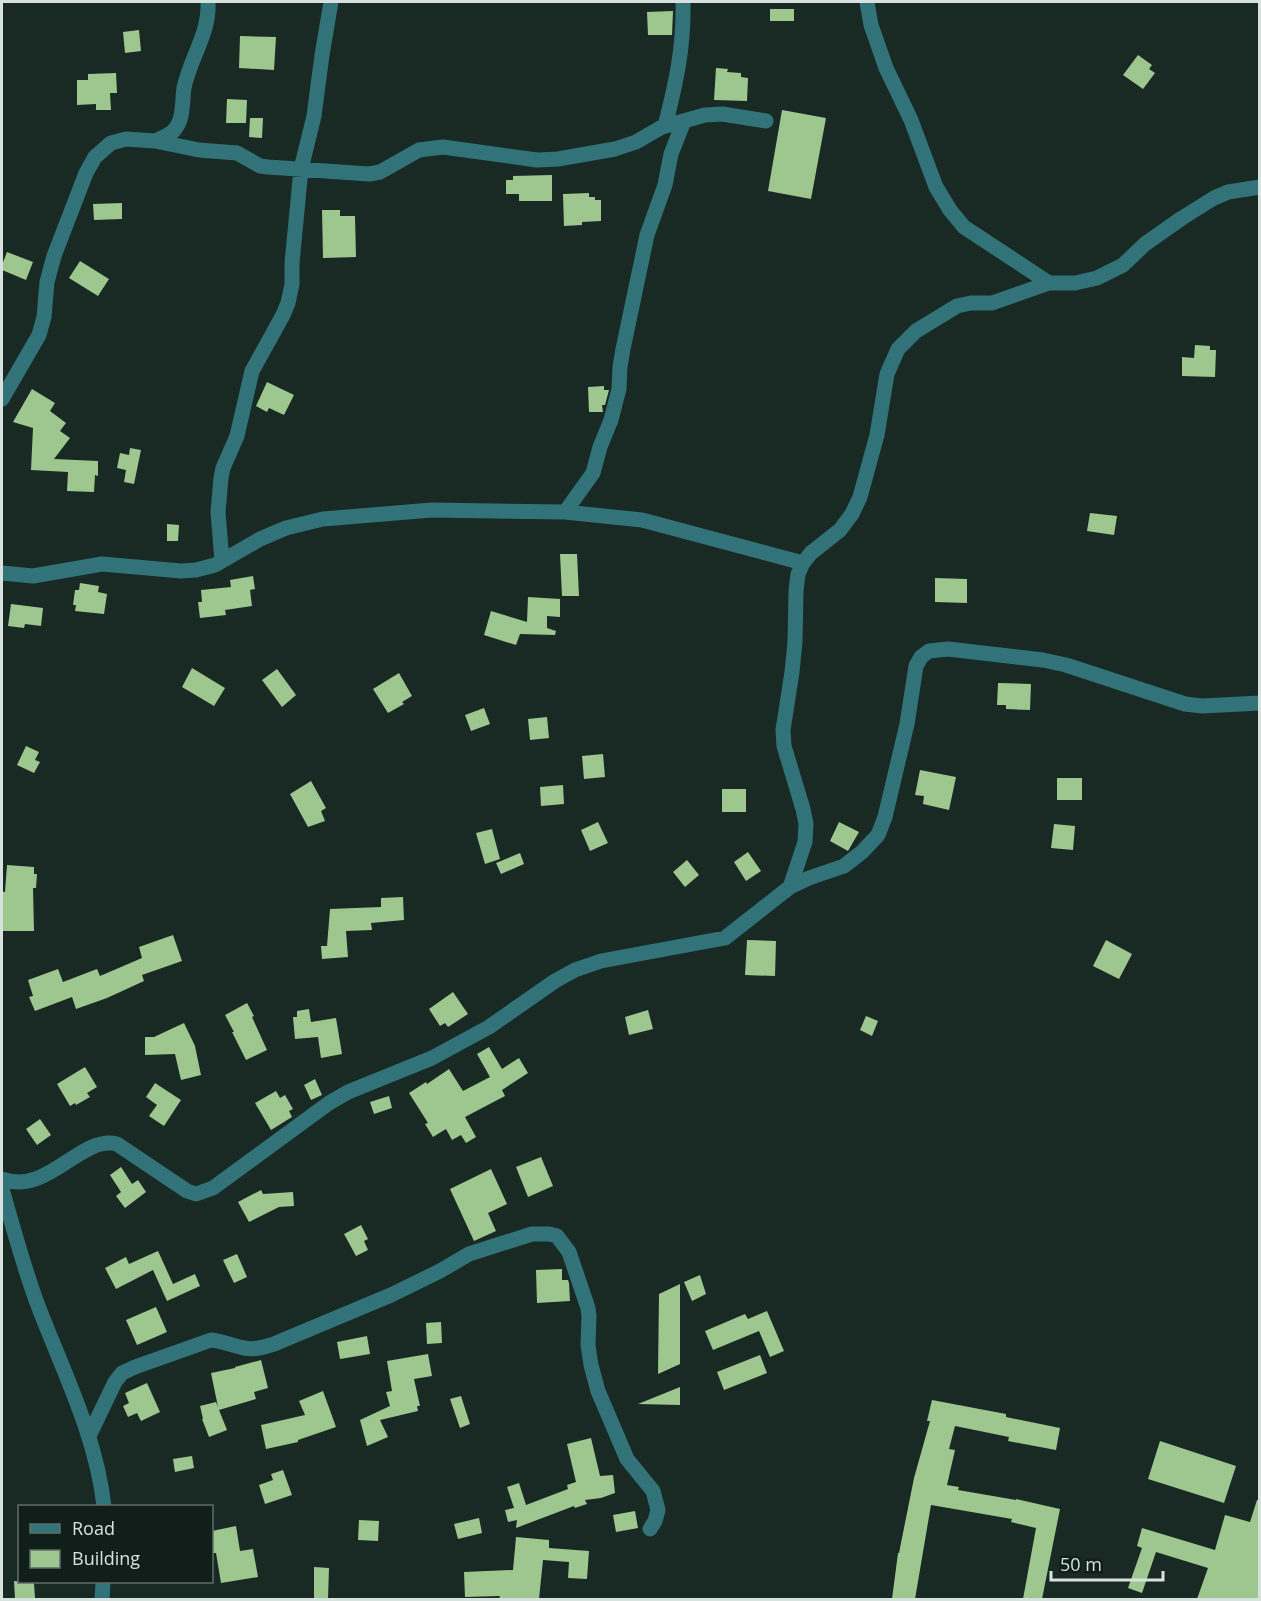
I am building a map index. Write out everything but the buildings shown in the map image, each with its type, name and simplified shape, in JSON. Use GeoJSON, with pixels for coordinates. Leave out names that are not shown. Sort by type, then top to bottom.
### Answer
{"type":"FeatureCollection","features":[{"type":"Feature","properties":{"kind":"street"},"geometry":{"type":"LineString","coordinates":[[155,141],[174,131],[178,124],[187,77],[205,29],[208,2]]}},
{"type":"Feature","properties":{"kind":"street"},"geometry":{"type":"LineString","coordinates":[[222,561],[218,512],[221,478],[237,436],[252,371],[288,303],[292,284],[301,169],[314,116],[331,2]]}},
{"type":"Feature","properties":{"kind":"street"},"geometry":{"type":"LineString","coordinates":[[665,126],[678,72],[682,42],[683,2]]}},
{"type":"Feature","properties":{"kind":"street"},"geometry":{"type":"LineString","coordinates":[[867,2],[871,25],[886,68],[911,120],[936,187],[950,210],[964,227],[1049,283]]}},
{"type":"Feature","properties":{"kind":"street"},"geometry":{"type":"LineString","coordinates":[[2,399],[43,325],[51,262],[86,173],[95,157],[111,143],[126,139],[155,141],[199,150],[237,153],[261,166],[369,174],[380,172],[419,150],[442,147],[537,160],[558,159],[615,149],[636,142],[665,126],[705,115],[722,114],[766,121]]}},
{"type":"Feature","properties":{"kind":"street"},"geometry":{"type":"LineString","coordinates":[[565,513],[593,473],[611,420],[619,389],[623,350],[648,235],[665,185],[671,154],[684,121]]}},
{"type":"Feature","properties":{"kind":"street"},"geometry":{"type":"LineString","coordinates":[[790,887],[805,842],[806,824],[784,746],[783,730],[795,642],[798,574],[811,553],[840,530],[852,514],[860,497],[877,435],[887,374],[898,349],[916,331],[957,306],[992,303],[1049,283],[1075,283],[1097,278],[1123,265],[1145,244],[1214,198],[1228,192],[1260,187]]}},
{"type":"Feature","properties":{"kind":"street"},"geometry":{"type":"LineString","coordinates":[[2,573],[33,576],[102,564],[182,571],[207,568],[273,532],[286,528],[322,519],[432,510],[565,513],[642,520],[803,563]]}},
{"type":"Feature","properties":{"kind":"street"},"geometry":{"type":"LineString","coordinates":[[2,1179],[12,1183],[26,1182],[56,1170],[91,1147],[109,1143],[117,1144],[187,1191],[196,1194],[202,1192],[223,1181],[329,1103],[348,1092],[432,1058],[489,1027],[555,981],[575,970],[601,961],[725,938],[790,887],[844,866],[878,835],[885,817],[907,724],[916,666],[921,657],[929,651],[948,649],[1043,660],[1066,665],[1185,704],[1202,706],[1260,703]]}},
{"type":"Feature","properties":{"kind":"street"},"geometry":{"type":"LineString","coordinates":[[2,1189],[36,1301],[89,1436],[101,1481],[104,1505]]}},
{"type":"Feature","properties":{"kind":"street"},"geometry":{"type":"LineString","coordinates":[[89,1436],[115,1382],[122,1373],[135,1367],[211,1340],[244,1348],[274,1344],[391,1295],[469,1254],[522,1237],[549,1233],[557,1236],[569,1252],[585,1299],[589,1316],[588,1345],[598,1391],[627,1459],[653,1491],[658,1510],[650,1529]]}},
{"type":"Feature","properties":{"kind":"street"},"geometry":{"type":"LineString","coordinates":[[102,1599],[103,1583]]}}]}
